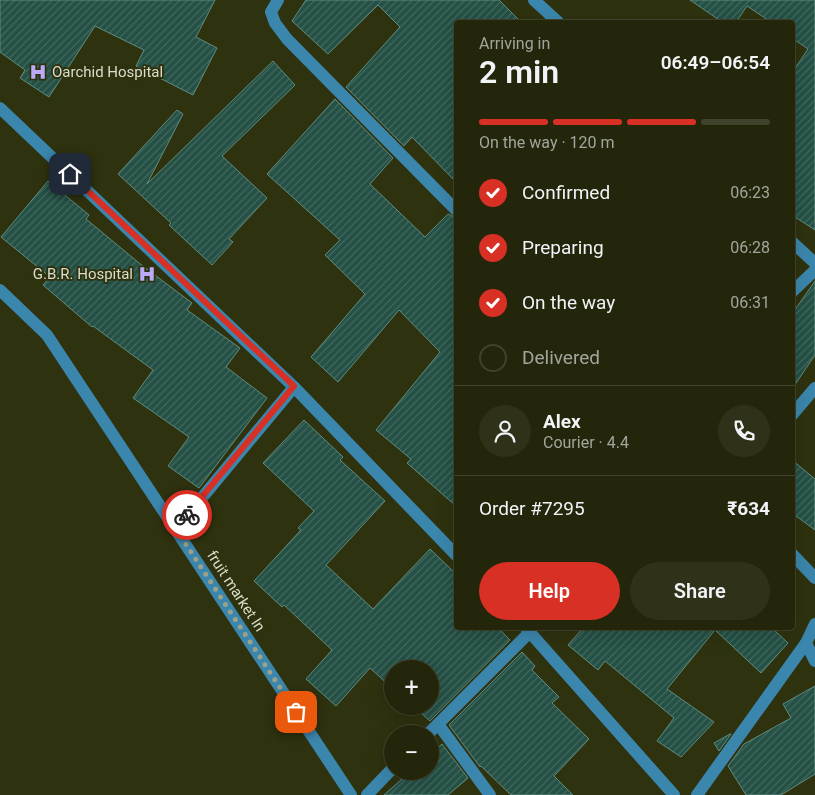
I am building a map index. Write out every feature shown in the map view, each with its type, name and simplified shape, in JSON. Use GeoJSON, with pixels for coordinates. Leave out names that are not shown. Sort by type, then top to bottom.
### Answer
{"type":"FeatureCollection","features":[{"type":"Feature","properties":{"kind":"street"},"geometry":{"type":"LineString","coordinates":[[278,0],[271,12],[275,23],[287,39],[454,208]]}},
{"type":"Feature","properties":{"kind":"street"},"geometry":{"type":"LineString","coordinates":[[534,0],[556,20]]}},
{"type":"Feature","properties":{"kind":"street"},"geometry":{"type":"LineString","coordinates":[[0,108],[294,386],[454,553]]}},
{"type":"Feature","properties":{"kind":"street"},"geometry":{"type":"LineString","coordinates":[[795,245],[815,263]]}},
{"type":"Feature","properties":{"kind":"street"},"geometry":{"type":"LineString","coordinates":[[795,289],[815,270]]}},
{"type":"Feature","properties":{"kind":"street","name":"fruit market ln"},"geometry":{"type":"LineString","coordinates":[[0,290],[47,335],[351,795]]}},
{"type":"Feature","properties":{"kind":"street"},"geometry":{"type":"LineString","coordinates":[[176,529],[294,386]]}},
{"type":"Feature","properties":{"kind":"street"},"geometry":{"type":"LineString","coordinates":[[795,411],[815,388]]}},
{"type":"Feature","properties":{"kind":"street"},"geometry":{"type":"LineString","coordinates":[[795,557],[815,578]]}},
{"type":"Feature","properties":{"kind":"street"},"geometry":{"type":"LineString","coordinates":[[697,795],[806,643],[815,624]]}},
{"type":"Feature","properties":{"kind":"street"},"geometry":{"type":"LineString","coordinates":[[490,795],[438,724],[528,630],[674,795]]}},
{"type":"Feature","properties":{"kind":"street"},"geometry":{"type":"LineString","coordinates":[[806,643],[815,661]]}},
{"type":"Feature","properties":{"kind":"street"},"geometry":{"type":"LineString","coordinates":[[367,795],[384,777]]}},
{"type":"Feature","properties":{"kind":"building"},"geometry":{"type":"Polygon","coordinates":[[[0,0],[215,0],[196,37],[217,48],[193,95],[136,66],[144,50],[95,26],[49,97],[20,78],[25,70],[0,52],[0,0]]]}},
{"type":"Feature","properties":{"kind":"building"},"geometry":{"type":"Polygon","coordinates":[[[306,0],[499,0],[519,20],[454,20],[454,180],[412,137],[404,146],[346,87],[400,27],[378,5],[328,54],[292,21],[306,0]]]}},
{"type":"Feature","properties":{"kind":"building"},"geometry":{"type":"Polygon","coordinates":[[[690,0],[815,0],[815,230],[795,217],[795,68],[808,49],[795,40],[795,20],[768,20],[747,6],[737,20],[719,20],[690,0]]]}},
{"type":"Feature","properties":{"kind":"building"},"geometry":{"type":"Polygon","coordinates":[[[273,61],[295,85],[222,156],[267,198],[229,239],[233,242],[212,265],[169,225],[171,223],[118,174],[177,110],[183,114],[147,184],[273,61]]]}},
{"type":"Feature","properties":{"kind":"building"},"geometry":{"type":"Polygon","coordinates":[[[335,99],[393,158],[370,184],[425,237],[448,214],[454,217],[454,504],[407,463],[411,459],[376,430],[440,352],[399,310],[338,382],[311,357],[365,294],[325,255],[340,240],[267,174],[335,99]]]}},
{"type":"Feature","properties":{"kind":"building"},"geometry":{"type":"Polygon","coordinates":[[[48,181],[89,215],[86,219],[139,263],[192,303],[187,310],[240,348],[226,367],[267,398],[199,488],[168,466],[189,437],[133,398],[153,370],[92,327],[43,285],[50,277],[1,237],[48,181]]]}},
{"type":"Feature","properties":{"kind":"building"},"geometry":{"type":"Polygon","coordinates":[[[815,281],[815,355],[795,385],[795,310],[815,281]]]}},
{"type":"Feature","properties":{"kind":"building"},"geometry":{"type":"Polygon","coordinates":[[[304,420],[343,457],[340,460],[385,501],[326,565],[373,609],[430,549],[454,572],[454,630],[500,630],[510,640],[439,712],[439,660],[384,660],[384,681],[370,668],[336,706],[306,679],[332,650],[284,605],[282,607],[254,581],[301,530],[298,528],[314,511],[263,463],[304,420]]]}},
{"type":"Feature","properties":{"kind":"building"},"geometry":{"type":"Polygon","coordinates":[[[795,462],[815,479],[815,530],[795,515],[795,462]]]}},
{"type":"Feature","properties":{"kind":"building"},"geometry":{"type":"Polygon","coordinates":[[[581,630],[715,630],[667,689],[714,722],[681,757],[657,741],[674,718],[605,661],[598,670],[568,645],[581,630]]]}},
{"type":"Feature","properties":{"kind":"building"},"geometry":{"type":"Polygon","coordinates":[[[715,630],[774,630],[788,643],[761,673],[715,630]]]}},
{"type":"Feature","properties":{"kind":"building"},"geometry":{"type":"Polygon","coordinates":[[[522,652],[535,666],[532,670],[559,697],[552,703],[589,739],[554,776],[573,795],[511,795],[480,767],[449,725],[522,652]]]}},
{"type":"Feature","properties":{"kind":"building"},"geometry":{"type":"Polygon","coordinates":[[[815,686],[815,774],[781,795],[746,795],[728,766],[744,744],[791,718],[783,704],[815,686]]]}},
{"type":"Feature","properties":{"kind":"building"},"geometry":{"type":"Polygon","coordinates":[[[423,715],[436,715],[430,721],[423,715]]]}},
{"type":"Feature","properties":{"kind":"building"},"geometry":{"type":"Polygon","coordinates":[[[731,734],[719,751],[714,743],[731,734]]]}},
{"type":"Feature","properties":{"kind":"building"},"geometry":{"type":"Polygon","coordinates":[[[442,744],[468,778],[448,795],[384,795],[401,780],[439,780],[439,747],[442,744]]]}},
{"type":"Feature","properties":{"kind":"way so far"},"geometry":{"type":"LineString","coordinates":[[187,515],[176,529],[296,712]]}},
{"type":"Feature","properties":{"kind":"place","name":"Oarchid Hospital"},"geometry":{"type":"Point","coordinates":[38,72]}},
{"type":"Feature","properties":{"kind":"place","name":"G.B.R. Hospital"},"geometry":{"type":"Point","coordinates":[147,274]}},
{"type":"Feature","properties":{"kind":"route"},"geometry":{"type":"LineString","coordinates":[[70,174],[294,386],[187,515]]}}]}
